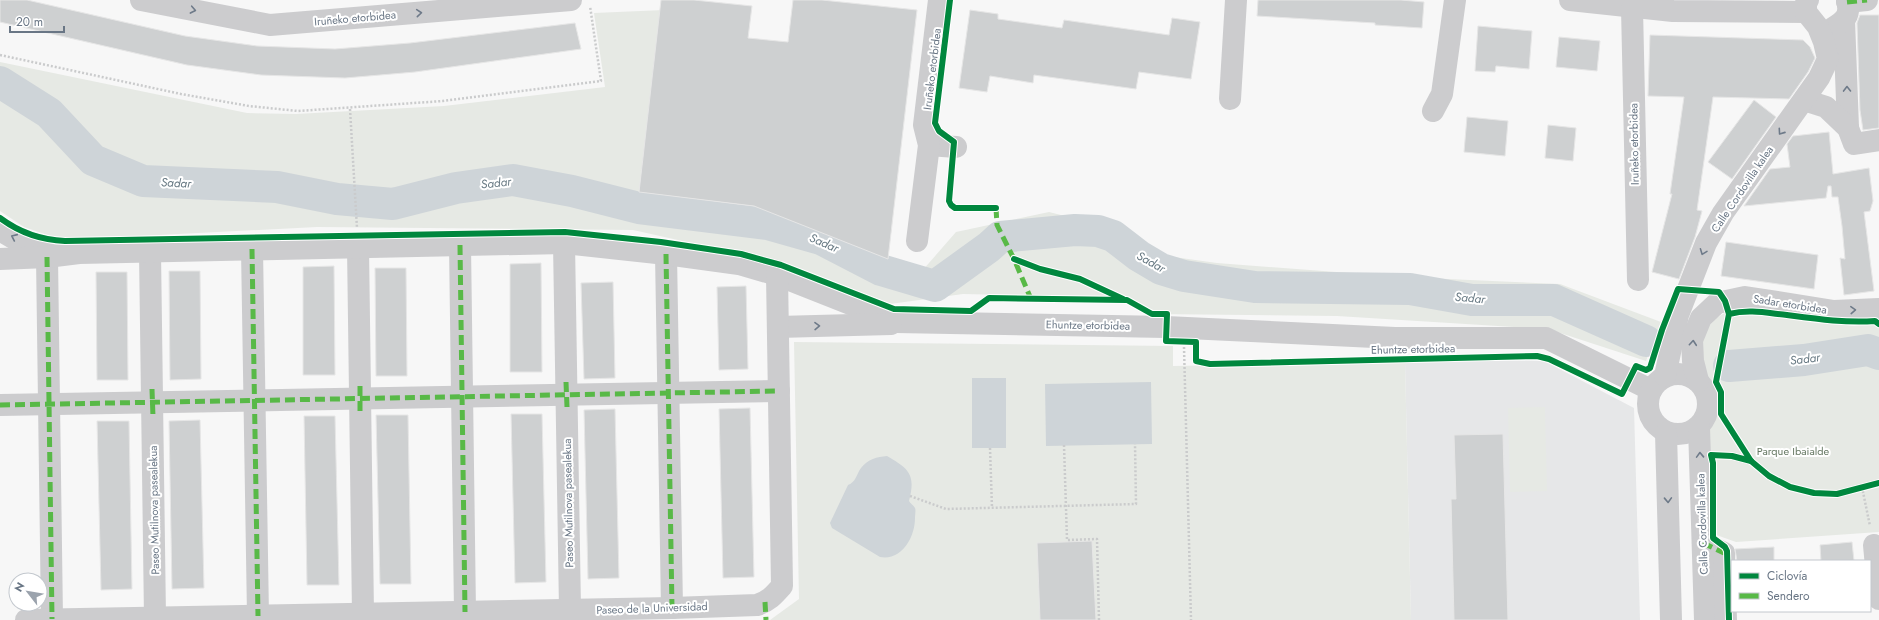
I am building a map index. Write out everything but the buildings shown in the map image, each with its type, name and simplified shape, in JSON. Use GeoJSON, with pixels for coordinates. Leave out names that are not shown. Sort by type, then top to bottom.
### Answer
{"type":"FeatureCollection","features":[{"type":"Feature","properties":{"kind":"street","name":"Iruñeko etorbidea"},"geometry":{"type":"LineString","coordinates":[[141,0],[270,25],[571,0]]}},
{"type":"Feature","properties":{"kind":"street","name":"Iruñeko etorbidea"},"geometry":{"type":"LineString","coordinates":[[917,241],[929,145],[924,125],[939,0]]}},
{"type":"Feature","properties":{"kind":"street"},"geometry":{"type":"LineString","coordinates":[[1230,99],[1236,0]]}},
{"type":"Feature","properties":{"kind":"street"},"geometry":{"type":"LineString","coordinates":[[1433,111],[1442,94],[1455,0]]}},
{"type":"Feature","properties":{"kind":"street"},"geometry":{"type":"LineString","coordinates":[[1570,0],[1632,8],[1737,6],[1811,13],[1832,29],[1851,5]]}},
{"type":"Feature","properties":{"kind":"street"},"geometry":{"type":"LineString","coordinates":[[1851,5],[1848,128],[1854,144],[1879,140]]}},
{"type":"Feature","properties":{"kind":"street","name":"Iruñeko etorbidea"},"geometry":{"type":"LineString","coordinates":[[1632,8],[1638,280]]}},
{"type":"Feature","properties":{"kind":"street","name":"Calle Cordovilla kalea"},"geometry":{"type":"LineString","coordinates":[[1658,383],[1678,315],[1706,243],[1724,213],[1819,78],[1828,59],[1824,42],[1811,13]]}},
{"type":"Feature","properties":{"kind":"street"},"geometry":{"type":"LineString","coordinates":[[1804,100],[1826,107],[1848,128]]}},
{"type":"Feature","properties":{"kind":"street"},"geometry":{"type":"LineString","coordinates":[[929,145],[956,147]]}},
{"type":"Feature","properties":{"kind":"street"},"geometry":{"type":"LineString","coordinates":[[0,230],[13,238],[41,246],[79,253]]}},
{"type":"Feature","properties":{"kind":"street"},"geometry":{"type":"LineString","coordinates":[[358,241],[363,614]]}},
{"type":"Feature","properties":{"kind":"street"},"geometry":{"type":"LineString","coordinates":[[0,258],[47,257],[79,253],[252,249],[358,241],[460,245],[564,243],[666,254],[739,264],[777,275],[782,586],[767,607]]}},
{"type":"Feature","properties":{"kind":"street","name":"Paseo Mutilnova pasealekua"},"geometry":{"type":"LineString","coordinates":[[564,243],[570,610]]}},
{"type":"Feature","properties":{"kind":"street"},"geometry":{"type":"LineString","coordinates":[[460,245],[465,612]]}},
{"type":"Feature","properties":{"kind":"street"},"geometry":{"type":"LineString","coordinates":[[252,249],[258,616]]}},
{"type":"Feature","properties":{"kind":"street","name":"Paseo Mutilnova pasealekua"},"geometry":{"type":"LineString","coordinates":[[150,252],[155,618]]}},
{"type":"Feature","properties":{"kind":"street"},"geometry":{"type":"LineString","coordinates":[[666,254],[672,608]]}},
{"type":"Feature","properties":{"kind":"street"},"geometry":{"type":"LineString","coordinates":[[47,257],[52,620]]}},
{"type":"Feature","properties":{"kind":"street","name":"Ehuntze etorbidea"},"geometry":{"type":"LineString","coordinates":[[777,275],[896,322],[1166,327],[1396,338],[1546,338],[1658,383]]}},
{"type":"Feature","properties":{"kind":"street","name":"Sadar etorbidea"},"geometry":{"type":"LineString","coordinates":[[1698,380],[1693,361],[1692,340],[1701,318],[1717,303],[1745,296],[1834,311],[1879,309]]}},
{"type":"Feature","properties":{"kind":"street","name":"Ehuntze etorbidea"},"geometry":{"type":"LineString","coordinates":[[778,327],[891,324],[896,322]]}},
{"type":"Feature","properties":{"kind":"street"},"geometry":{"type":"LineString","coordinates":[[1681,373],[1698,380],[1706,390],[1709,398],[1708,413],[1699,427],[1684,434],[1666,433],[1654,424],[1650,416],[1648,404],[1658,383],[1681,373]]}},
{"type":"Feature","properties":{"kind":"street"},"geometry":{"type":"LineString","coordinates":[[0,406],[779,392]]}},
{"type":"Feature","properties":{"kind":"street","name":"Calle Cordovilla kalea"},"geometry":{"type":"LineString","coordinates":[[1699,427],[1705,620]]}},
{"type":"Feature","properties":{"kind":"street"},"geometry":{"type":"LineString","coordinates":[[1666,433],[1671,620]]}},
{"type":"Feature","properties":{"kind":"street"},"geometry":{"type":"LineString","coordinates":[[1703,543],[1724,553],[1726,620]]}},
{"type":"Feature","properties":{"kind":"street"},"geometry":{"type":"LineString","coordinates":[[1874,545],[1879,600]]}},
{"type":"Feature","properties":{"kind":"street","name":"Paseo de la Universidad"},"geometry":{"type":"LineString","coordinates":[[26,620],[672,608],[757,605],[767,607]]}},
{"type":"Feature","properties":{"kind":"path"},"geometry":{"type":"LineString","coordinates":[[0,55],[181,94],[249,106],[298,111],[443,101],[601,81],[589,0]]}},
{"type":"Feature","properties":{"kind":"path"},"geometry":{"type":"LineString","coordinates":[[350,108],[358,241]]}},
{"type":"Feature","properties":{"kind":"path"},"geometry":{"type":"LineString","coordinates":[[1729,314],[1716,382],[1721,392],[1721,414],[1751,461],[1769,476],[1790,487],[1814,492],[1838,494],[1879,483]]}},
{"type":"Feature","properties":{"kind":"path"},"geometry":{"type":"LineString","coordinates":[[1184,342],[1191,620]]}},
{"type":"Feature","properties":{"kind":"path"},"geometry":{"type":"LineString","coordinates":[[910,496],[946,509],[1136,504],[1135,444]]}},
{"type":"Feature","properties":{"kind":"path"},"geometry":{"type":"LineString","coordinates":[[1064,445],[1067,540],[1097,539],[1099,620]]}},
{"type":"Feature","properties":{"kind":"path"},"geometry":{"type":"LineString","coordinates":[[990,448],[992,508]]}},
{"type":"Feature","properties":{"kind":"path"},"geometry":{"type":"LineString","coordinates":[[1712,457],[1732,456],[1751,461]]}},
{"type":"Feature","properties":{"kind":"path"},"geometry":{"type":"LineString","coordinates":[[1862,487],[1874,545]]}},
{"type":"Feature","properties":{"kind":"shaded area"},"geometry":{"type":"Polygon","coordinates":[[[1495,360],[1544,361],[1634,408],[1640,620],[1411,620],[1405,362],[1495,360]]]}},
{"type":"Feature","properties":{"kind":"shaded area"},"geometry":{"type":"Polygon","coordinates":[[[972,378],[1006,378],[1006,448],[972,448],[972,378]]]}},
{"type":"Feature","properties":{"kind":"shaded area"},"geometry":{"type":"Polygon","coordinates":[[[1151,382],[1152,444],[1046,446],[1045,384],[1151,382]]]}},
{"type":"Feature","properties":{"kind":"shaded area"},"geometry":{"type":"Polygon","coordinates":[[[887,456],[901,465],[909,473],[912,484],[909,501],[915,508],[915,511],[913,533],[906,546],[895,555],[880,557],[832,528],[830,523],[848,485],[851,484],[861,468],[873,459],[887,456]]]}},
{"type":"Feature","properties":{"kind":"green space"},"geometry":{"type":"Polygon","coordinates":[[[664,10],[638,197],[750,214],[821,236],[884,264],[922,271],[956,232],[1049,212],[1113,228],[1145,253],[1217,263],[1403,277],[1560,284],[1661,322],[1646,361],[1548,329],[1337,316],[1152,314],[1127,300],[1046,296],[963,294],[890,304],[819,276],[736,253],[633,230],[317,227],[62,240],[24,227],[0,211],[0,62],[247,113],[296,114],[444,106],[605,87],[594,13],[664,10]]]}},
{"type":"Feature","properties":{"kind":"green space","name":"Parque Ibaialde"},"geometry":{"type":"Polygon","coordinates":[[[1732,309],[1743,312],[1854,326],[1879,322],[1879,532],[1736,542],[1708,532],[1706,432],[1714,415],[1717,400],[1705,380],[1702,343],[1705,330],[1716,318],[1732,309]]]}},
{"type":"Feature","properties":{"kind":"green space"},"geometry":{"type":"Polygon","coordinates":[[[794,342],[1173,346],[1173,366],[1405,362],[1411,620],[770,620],[799,599],[794,342]]]}},
{"type":"Feature","properties":{"kind":"green space"},"geometry":{"type":"Polygon","coordinates":[[[1545,407],[1547,491],[1510,492],[1508,408],[1545,407]]]}},
{"type":"Feature","properties":{"kind":"waterway","name":"Sadar"},"geometry":{"type":"LineString","coordinates":[[0,82],[49,113],[93,160],[143,181],[277,187],[337,199],[393,204],[456,188],[513,180],[572,191],[639,208],[768,224],[821,239],[881,270],[935,286],[989,247],[1000,237],[1075,230],[1098,231],[1113,236],[1139,256],[1161,269],[1184,276],[1255,287],[1410,289],[1472,300],[1554,300],[1646,341]]}},
{"type":"Feature","properties":{"kind":"waterway","name":"Sadar"},"geometry":{"type":"LineString","coordinates":[[1729,366],[1804,360],[1868,350],[1879,354]]}},
{"type":"Feature","properties":{"kind":"marked path"},"geometry":{"type":"LineString","coordinates":[[1847,2],[1867,0]]}},
{"type":"Feature","properties":{"kind":"marked path"},"geometry":{"type":"LineString","coordinates":[[996,208],[997,225],[1014,259],[1031,299]]}},
{"type":"Feature","properties":{"kind":"marked path"},"geometry":{"type":"LineString","coordinates":[[460,245],[465,612]]}},
{"type":"Feature","properties":{"kind":"marked path"},"geometry":{"type":"LineString","coordinates":[[252,249],[258,616]]}},
{"type":"Feature","properties":{"kind":"marked path"},"geometry":{"type":"LineString","coordinates":[[666,254],[672,608]]}},
{"type":"Feature","properties":{"kind":"marked path"},"geometry":{"type":"LineString","coordinates":[[47,257],[52,619]]}},
{"type":"Feature","properties":{"kind":"marked path"},"geometry":{"type":"LineString","coordinates":[[566,382],[567,407]]}},
{"type":"Feature","properties":{"kind":"marked path"},"geometry":{"type":"LineString","coordinates":[[360,386],[360,414]]}},
{"type":"Feature","properties":{"kind":"marked path"},"geometry":{"type":"LineString","coordinates":[[152,389],[153,417]]}},
{"type":"Feature","properties":{"kind":"marked path"},"geometry":{"type":"LineString","coordinates":[[0,405],[779,391]]}},
{"type":"Feature","properties":{"kind":"marked path"},"geometry":{"type":"LineString","coordinates":[[1703,543],[1724,553],[1724,558]]}},
{"type":"Feature","properties":{"kind":"marked path"},"geometry":{"type":"LineString","coordinates":[[765,602],[766,620]]}},
{"type":"Feature","properties":{"kind":"cycle path"},"geometry":{"type":"LineString","coordinates":[[950,0],[935,123],[939,131],[954,142],[949,201],[955,208],[996,208]]}},
{"type":"Feature","properties":{"kind":"cycle path"},"geometry":{"type":"LineString","coordinates":[[0,218],[15,228],[31,235],[65,241],[565,232],[661,242],[741,254],[781,265],[894,309],[971,311],[989,298],[1127,300],[1152,314],[1167,314],[1166,341],[1196,342],[1196,361],[1210,364],[1537,356],[1549,359],[1622,394],[1636,366],[1646,370],[1650,368],[1662,330],[1678,289],[1719,292],[1725,301],[1729,314]]}},
{"type":"Feature","properties":{"kind":"cycle path"},"geometry":{"type":"LineString","coordinates":[[1014,259],[1040,269],[1080,279],[1123,299]]}},
{"type":"Feature","properties":{"kind":"cycle path"},"geometry":{"type":"LineString","coordinates":[[1879,324],[1875,321],[1831,320],[1758,312],[1729,314],[1716,382],[1721,392],[1721,414],[1751,461],[1769,476],[1790,487],[1814,493],[1837,494],[1879,483]]}},
{"type":"Feature","properties":{"kind":"cycle path"},"geometry":{"type":"LineString","coordinates":[[1729,620],[1727,551],[1725,547],[1713,538],[1713,463],[1711,455],[1732,456],[1751,461]]}}]}
